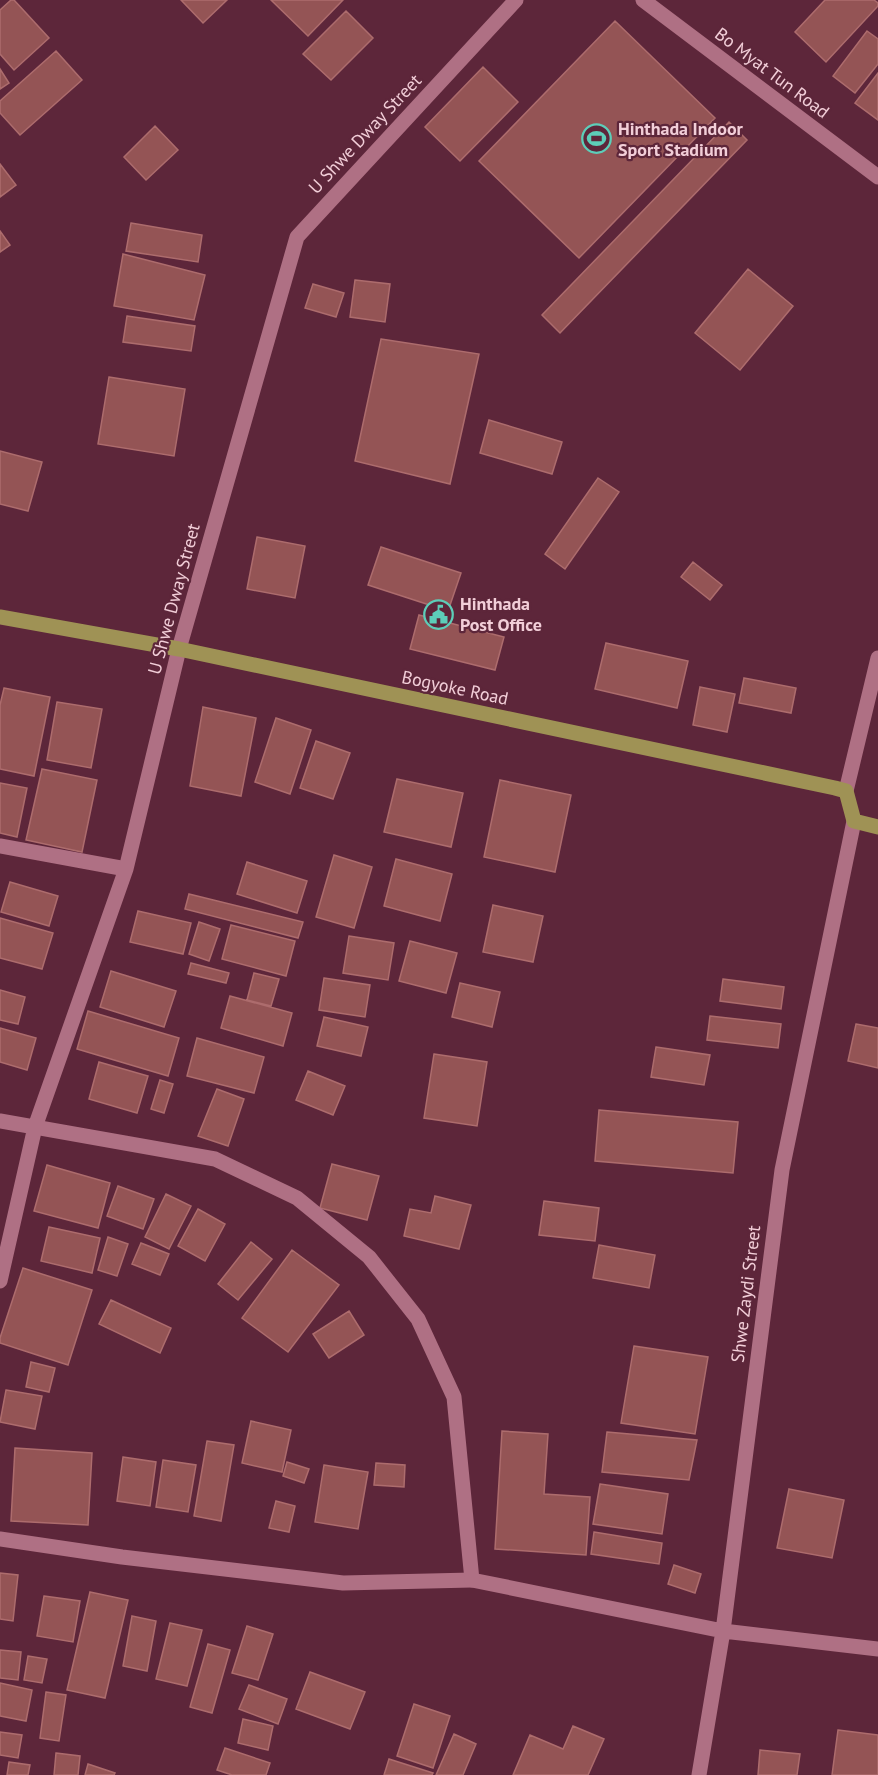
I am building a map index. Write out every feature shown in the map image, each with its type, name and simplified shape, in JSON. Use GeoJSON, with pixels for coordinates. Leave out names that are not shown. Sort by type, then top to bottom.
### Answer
{"type":"FeatureCollection","features":[{"type":"Feature","properties":{"kind":"main road","name":"Bogyoke Road"},"geometry":{"type":"LineString","coordinates":[[0,617],[179,649],[846,791]]}},
{"type":"Feature","properties":{"kind":"main road"},"geometry":{"type":"LineString","coordinates":[[846,791],[854,821],[878,827]]}},
{"type":"Feature","properties":{"kind":"street","name":"U Shwe Dway Street"},"geometry":{"type":"LineString","coordinates":[[0,1281],[35,1127],[126,869],[179,649],[297,237],[516,0]]}},
{"type":"Feature","properties":{"kind":"street","name":"Bo Myat Tun Road"},"geometry":{"type":"LineString","coordinates":[[642,0],[878,177]]}},
{"type":"Feature","properties":{"kind":"street"},"geometry":{"type":"LineString","coordinates":[[846,791],[878,658]]}},
{"type":"Feature","properties":{"kind":"street","name":"Shwe Zaydi Street"},"geometry":{"type":"LineString","coordinates":[[699,1775],[723,1631],[782,1170],[854,821]]}},
{"type":"Feature","properties":{"kind":"street"},"geometry":{"type":"LineString","coordinates":[[0,846],[126,869]]}},
{"type":"Feature","properties":{"kind":"street"},"geometry":{"type":"LineString","coordinates":[[0,1121],[215,1159],[297,1198],[369,1257],[418,1319],[454,1397],[472,1580]]}},
{"type":"Feature","properties":{"kind":"street"},"geometry":{"type":"LineString","coordinates":[[0,1539],[122,1557],[343,1583],[472,1580],[723,1631],[878,1648]]}},
{"type":"Feature","properties":{"kind":"building"},"geometry":{"type":"Polygon","coordinates":[[[14,0],[49,38],[14,70],[0,54],[0,10],[14,0]]]}},
{"type":"Feature","properties":{"kind":"building"},"geometry":{"type":"Polygon","coordinates":[[[181,0],[227,0],[203,23],[181,0]]]}},
{"type":"Feature","properties":{"kind":"building"},"geometry":{"type":"Polygon","coordinates":[[[271,0],[343,0],[308,36],[271,0]]]}},
{"type":"Feature","properties":{"kind":"building"},"geometry":{"type":"Polygon","coordinates":[[[825,0],[874,0],[878,3],[878,6],[826,62],[795,32],[825,0]]]}},
{"type":"Feature","properties":{"kind":"building"},"geometry":{"type":"Polygon","coordinates":[[[346,11],[373,38],[331,80],[303,54],[346,11]]]}},
{"type":"Feature","properties":{"kind":"building","name":"Hinthada Indoor Sport Stadium"},"geometry":{"type":"Polygon","coordinates":[[[615,21],[715,118],[579,258],[479,161],[615,21]]]}},
{"type":"Feature","properties":{"kind":"building"},"geometry":{"type":"Polygon","coordinates":[[[867,31],[878,39],[878,64],[855,93],[833,76],[867,31]]]}},
{"type":"Feature","properties":{"kind":"building"},"geometry":{"type":"Polygon","coordinates":[[[56,51],[82,80],[20,135],[0,113],[0,101],[56,51]]]}},
{"type":"Feature","properties":{"kind":"building"},"geometry":{"type":"Polygon","coordinates":[[[483,67],[518,102],[460,161],[425,127],[483,67]]]}},
{"type":"Feature","properties":{"kind":"building"},"geometry":{"type":"Polygon","coordinates":[[[0,69],[9,83],[0,89],[0,69]]]}},
{"type":"Feature","properties":{"kind":"building"},"geometry":{"type":"Polygon","coordinates":[[[878,73],[878,120],[855,103],[878,73]]]}},
{"type":"Feature","properties":{"kind":"building"},"geometry":{"type":"Polygon","coordinates":[[[729,122],[747,140],[560,333],[542,315],[729,122]]]}},
{"type":"Feature","properties":{"kind":"building"},"geometry":{"type":"Polygon","coordinates":[[[155,126],[178,150],[146,180],[124,157],[155,126]]]}},
{"type":"Feature","properties":{"kind":"building"},"geometry":{"type":"Polygon","coordinates":[[[0,164],[16,185],[0,197],[0,164]]]}},
{"type":"Feature","properties":{"kind":"building"},"geometry":{"type":"Polygon","coordinates":[[[131,223],[202,235],[198,262],[126,251],[131,223]]]}},
{"type":"Feature","properties":{"kind":"building"},"geometry":{"type":"Polygon","coordinates":[[[0,231],[10,245],[0,252],[0,231]]]}},
{"type":"Feature","properties":{"kind":"building"},"geometry":{"type":"Polygon","coordinates":[[[123,254],[205,275],[194,320],[114,306],[123,254]]]}},
{"type":"Feature","properties":{"kind":"building"},"geometry":{"type":"Polygon","coordinates":[[[748,269],[793,306],[740,370],[695,333],[748,269]]]}},
{"type":"Feature","properties":{"kind":"building"},"geometry":{"type":"Polygon","coordinates":[[[355,280],[390,284],[385,322],[350,317],[355,280]]]}},
{"type":"Feature","properties":{"kind":"building"},"geometry":{"type":"Polygon","coordinates":[[[313,284],[344,293],[336,317],[305,308],[313,284]]]}},
{"type":"Feature","properties":{"kind":"building"},"geometry":{"type":"Polygon","coordinates":[[[127,316],[195,326],[191,351],[123,342],[127,316]]]}},
{"type":"Feature","properties":{"kind":"building"},"geometry":{"type":"Polygon","coordinates":[[[381,339],[479,354],[450,484],[355,461],[381,339]]]}},
{"type":"Feature","properties":{"kind":"building"},"geometry":{"type":"Polygon","coordinates":[[[109,377],[185,389],[174,456],[98,444],[109,377]]]}},
{"type":"Feature","properties":{"kind":"building"},"geometry":{"type":"Polygon","coordinates":[[[489,420],[562,442],[552,474],[480,453],[489,420]]]}},
{"type":"Feature","properties":{"kind":"building"},"geometry":{"type":"Polygon","coordinates":[[[0,451],[42,462],[28,511],[0,504],[0,451]]]}},
{"type":"Feature","properties":{"kind":"building"},"geometry":{"type":"Polygon","coordinates":[[[598,478],[619,492],[565,569],[545,554],[598,478]]]}},
{"type":"Feature","properties":{"kind":"building"},"geometry":{"type":"Polygon","coordinates":[[[257,537],[305,546],[295,598],[247,589],[257,537]]]}},
{"type":"Feature","properties":{"kind":"building"},"geometry":{"type":"Polygon","coordinates":[[[381,547],[461,573],[448,611],[368,585],[381,547]]]}},
{"type":"Feature","properties":{"kind":"building"},"geometry":{"type":"Polygon","coordinates":[[[693,562],[722,585],[710,600],[681,577],[693,562]]]}},
{"type":"Feature","properties":{"kind":"building"},"geometry":{"type":"Polygon","coordinates":[[[419,615],[504,637],[495,670],[410,649],[419,615]]]}},
{"type":"Feature","properties":{"kind":"building"},"geometry":{"type":"Polygon","coordinates":[[[606,643],[688,661],[677,708],[595,689],[606,643]]]}},
{"type":"Feature","properties":{"kind":"building"},"geometry":{"type":"Polygon","coordinates":[[[744,678],[796,688],[791,713],[739,703],[744,678]]]}},
{"type":"Feature","properties":{"kind":"building"},"geometry":{"type":"Polygon","coordinates":[[[700,687],[735,694],[727,732],[693,725],[700,687]]]}},
{"type":"Feature","properties":{"kind":"building"},"geometry":{"type":"Polygon","coordinates":[[[4,688],[50,697],[34,776],[0,769],[0,705],[4,688]]]}},
{"type":"Feature","properties":{"kind":"building"},"geometry":{"type":"Polygon","coordinates":[[[57,702],[102,709],[91,768],[47,760],[57,702]]]}},
{"type":"Feature","properties":{"kind":"building"},"geometry":{"type":"Polygon","coordinates":[[[203,707],[256,718],[241,796],[190,786],[203,707]]]}},
{"type":"Feature","properties":{"kind":"building"},"geometry":{"type":"Polygon","coordinates":[[[276,718],[311,730],[290,794],[255,782],[276,718]]]}},
{"type":"Feature","properties":{"kind":"building"},"geometry":{"type":"Polygon","coordinates":[[[316,741],[350,753],[333,799],[300,788],[316,741]]]}},
{"type":"Feature","properties":{"kind":"building"},"geometry":{"type":"Polygon","coordinates":[[[42,769],[97,780],[82,852],[26,840],[42,769]]]}},
{"type":"Feature","properties":{"kind":"building"},"geometry":{"type":"Polygon","coordinates":[[[397,779],[463,793],[451,847],[384,832],[397,779]]]}},
{"type":"Feature","properties":{"kind":"building"},"geometry":{"type":"Polygon","coordinates":[[[500,780],[571,795],[555,872],[484,857],[500,780]]]}},
{"type":"Feature","properties":{"kind":"building"},"geometry":{"type":"Polygon","coordinates":[[[0,783],[27,788],[17,837],[0,833],[0,783]]]}},
{"type":"Feature","properties":{"kind":"building"},"geometry":{"type":"Polygon","coordinates":[[[334,855],[372,867],[354,928],[316,917],[334,855]]]}},
{"type":"Feature","properties":{"kind":"building"},"geometry":{"type":"Polygon","coordinates":[[[396,859],[452,874],[440,921],[384,906],[396,859]]]}},
{"type":"Feature","properties":{"kind":"building"},"geometry":{"type":"Polygon","coordinates":[[[247,862],[307,881],[297,913],[237,894],[247,862]]]}},
{"type":"Feature","properties":{"kind":"building"},"geometry":{"type":"Polygon","coordinates":[[[10,882],[58,896],[49,926],[1,912],[10,882]]]}},
{"type":"Feature","properties":{"kind":"building"},"geometry":{"type":"Polygon","coordinates":[[[189,894],[303,922],[298,938],[185,909],[189,894]]]}},
{"type":"Feature","properties":{"kind":"building"},"geometry":{"type":"Polygon","coordinates":[[[493,905],[543,916],[533,962],[483,952],[493,905]]]}},
{"type":"Feature","properties":{"kind":"building"},"geometry":{"type":"Polygon","coordinates":[[[138,911],[191,923],[183,954],[130,942],[138,911]]]}},
{"type":"Feature","properties":{"kind":"building"},"geometry":{"type":"Polygon","coordinates":[[[0,918],[53,933],[42,969],[0,958],[0,918]]]}},
{"type":"Feature","properties":{"kind":"building"},"geometry":{"type":"Polygon","coordinates":[[[199,922],[220,929],[209,961],[189,954],[199,922]]]}},
{"type":"Feature","properties":{"kind":"building"},"geometry":{"type":"Polygon","coordinates":[[[231,925],[295,941],[286,976],[222,959],[231,925]]]}},
{"type":"Feature","properties":{"kind":"building"},"geometry":{"type":"Polygon","coordinates":[[[349,936],[394,943],[388,980],[343,973],[349,936]]]}},
{"type":"Feature","properties":{"kind":"building"},"geometry":{"type":"Polygon","coordinates":[[[410,941],[457,953],[446,993],[399,981],[410,941]]]}},
{"type":"Feature","properties":{"kind":"building"},"geometry":{"type":"Polygon","coordinates":[[[191,963],[229,973],[226,983],[188,974],[191,963]]]}},
{"type":"Feature","properties":{"kind":"building"},"geometry":{"type":"Polygon","coordinates":[[[111,971],[176,991],[164,1027],[100,1007],[111,971]]]}},
{"type":"Feature","properties":{"kind":"building"},"geometry":{"type":"Polygon","coordinates":[[[254,973],[279,979],[271,1006],[247,1000],[254,973]]]}},
{"type":"Feature","properties":{"kind":"building"},"geometry":{"type":"Polygon","coordinates":[[[324,978],[370,985],[365,1017],[319,1010],[324,978]]]}},
{"type":"Feature","properties":{"kind":"building"},"geometry":{"type":"Polygon","coordinates":[[[723,979],[784,987],[781,1009],[720,1001],[723,979]]]}},
{"type":"Feature","properties":{"kind":"building"},"geometry":{"type":"Polygon","coordinates":[[[460,983],[500,992],[492,1027],[452,1017],[460,983]]]}},
{"type":"Feature","properties":{"kind":"building"},"geometry":{"type":"Polygon","coordinates":[[[0,990],[25,997],[18,1024],[0,1020],[0,990]]]}},
{"type":"Feature","properties":{"kind":"building"},"geometry":{"type":"Polygon","coordinates":[[[230,996],[292,1013],[283,1046],[221,1028],[230,996]]]}},
{"type":"Feature","properties":{"kind":"building"},"geometry":{"type":"Polygon","coordinates":[[[88,1011],[179,1038],[168,1076],[77,1049],[88,1011]]]}},
{"type":"Feature","properties":{"kind":"building"},"geometry":{"type":"Polygon","coordinates":[[[710,1016],[781,1024],[778,1048],[707,1040],[710,1016]]]}},
{"type":"Feature","properties":{"kind":"building"},"geometry":{"type":"Polygon","coordinates":[[[324,1017],[368,1027],[361,1056],[317,1046],[324,1017]]]}},
{"type":"Feature","properties":{"kind":"building"},"geometry":{"type":"Polygon","coordinates":[[[856,1024],[878,1028],[878,1068],[848,1061],[856,1024]]]}},
{"type":"Feature","properties":{"kind":"building"},"geometry":{"type":"Polygon","coordinates":[[[0,1028],[36,1038],[27,1070],[0,1062],[0,1028]]]}},
{"type":"Feature","properties":{"kind":"building"},"geometry":{"type":"Polygon","coordinates":[[[197,1038],[264,1057],[254,1093],[187,1076],[197,1038]]]}},
{"type":"Feature","properties":{"kind":"building"},"geometry":{"type":"Polygon","coordinates":[[[656,1047],[710,1055],[704,1085],[651,1077],[656,1047]]]}},
{"type":"Feature","properties":{"kind":"building"},"geometry":{"type":"Polygon","coordinates":[[[434,1054],[487,1062],[477,1126],[424,1118],[434,1054]]]}},
{"type":"Feature","properties":{"kind":"building"},"geometry":{"type":"Polygon","coordinates":[[[99,1062],[148,1076],[137,1113],[89,1099],[99,1062]]]}},
{"type":"Feature","properties":{"kind":"building"},"geometry":{"type":"Polygon","coordinates":[[[308,1071],[345,1086],[333,1115],[296,1100],[308,1071]]]}},
{"type":"Feature","properties":{"kind":"building"},"geometry":{"type":"Polygon","coordinates":[[[160,1080],[173,1084],[164,1113],[151,1109],[160,1080]]]}},
{"type":"Feature","properties":{"kind":"building"},"geometry":{"type":"Polygon","coordinates":[[[217,1089],[244,1099],[228,1146],[198,1136],[217,1089]]]}},
{"type":"Feature","properties":{"kind":"building"},"geometry":{"type":"Polygon","coordinates":[[[599,1110],[738,1122],[733,1173],[595,1161],[599,1110]]]}},
{"type":"Feature","properties":{"kind":"building"},"geometry":{"type":"Polygon","coordinates":[[[332,1164],[379,1176],[367,1220],[320,1208],[332,1164]]]}},
{"type":"Feature","properties":{"kind":"building"},"geometry":{"type":"Polygon","coordinates":[[[47,1165],[110,1183],[98,1228],[34,1211],[47,1165]]]}},
{"type":"Feature","properties":{"kind":"building"},"geometry":{"type":"Polygon","coordinates":[[[118,1186],[154,1199],[143,1229],[107,1216],[118,1186]]]}},
{"type":"Feature","properties":{"kind":"building"},"geometry":{"type":"Polygon","coordinates":[[[166,1194],[191,1206],[169,1249],[145,1237],[166,1194]]]}},
{"type":"Feature","properties":{"kind":"building"},"geometry":{"type":"Polygon","coordinates":[[[435,1196],[471,1205],[459,1249],[404,1236],[410,1209],[431,1213],[435,1196]]]}},
{"type":"Feature","properties":{"kind":"building"},"geometry":{"type":"Polygon","coordinates":[[[544,1201],[599,1208],[595,1241],[539,1235],[544,1201]]]}},
{"type":"Feature","properties":{"kind":"building"},"geometry":{"type":"Polygon","coordinates":[[[198,1209],[225,1224],[205,1261],[178,1246],[198,1209]]]}},
{"type":"Feature","properties":{"kind":"building"},"geometry":{"type":"Polygon","coordinates":[[[49,1227],[100,1238],[92,1273],[41,1261],[49,1227]]]}},
{"type":"Feature","properties":{"kind":"building"},"geometry":{"type":"Polygon","coordinates":[[[108,1237],[128,1244],[117,1276],[98,1270],[108,1237]]]}},
{"type":"Feature","properties":{"kind":"building"},"geometry":{"type":"Polygon","coordinates":[[[251,1242],[272,1259],[238,1300],[218,1284],[251,1242]]]}},
{"type":"Feature","properties":{"kind":"building"},"geometry":{"type":"Polygon","coordinates":[[[141,1243],[169,1254],[160,1275],[132,1264],[141,1243]]]}},
{"type":"Feature","properties":{"kind":"building"},"geometry":{"type":"Polygon","coordinates":[[[599,1245],[655,1255],[649,1288],[593,1278],[599,1245]]]}},
{"type":"Feature","properties":{"kind":"building"},"geometry":{"type":"Polygon","coordinates":[[[292,1250],[339,1285],[288,1352],[242,1318],[292,1250]]]}},
{"type":"Feature","properties":{"kind":"building"},"geometry":{"type":"Polygon","coordinates":[[[23,1268],[92,1290],[68,1365],[0,1343],[23,1268]]]}},
{"type":"Feature","properties":{"kind":"building"},"geometry":{"type":"Polygon","coordinates":[[[111,1300],[171,1328],[160,1353],[99,1324],[111,1300]]]}},
{"type":"Feature","properties":{"kind":"building"},"geometry":{"type":"Polygon","coordinates":[[[349,1311],[364,1335],[329,1358],[313,1334],[349,1311]]]}},
{"type":"Feature","properties":{"kind":"building"},"geometry":{"type":"Polygon","coordinates":[[[634,1346],[708,1357],[695,1434],[621,1423],[634,1346]]]}},
{"type":"Feature","properties":{"kind":"building"},"geometry":{"type":"Polygon","coordinates":[[[31,1362],[55,1368],[49,1392],[26,1387],[31,1362]]]}},
{"type":"Feature","properties":{"kind":"building"},"geometry":{"type":"Polygon","coordinates":[[[6,1390],[42,1396],[35,1429],[0,1422],[6,1390]]]}},
{"type":"Feature","properties":{"kind":"building"},"geometry":{"type":"Polygon","coordinates":[[[251,1421],[291,1430],[282,1472],[242,1463],[251,1421]]]}},
{"type":"Feature","properties":{"kind":"building"},"geometry":{"type":"Polygon","coordinates":[[[502,1431],[548,1434],[544,1494],[590,1497],[586,1555],[495,1549],[502,1431]]]}},
{"type":"Feature","properties":{"kind":"building"},"geometry":{"type":"Polygon","coordinates":[[[607,1432],[697,1440],[689,1480],[602,1472],[607,1432]]]}},
{"type":"Feature","properties":{"kind":"building"},"geometry":{"type":"Polygon","coordinates":[[[207,1441],[234,1445],[221,1521],[194,1516],[207,1441]]]}},
{"type":"Feature","properties":{"kind":"building"},"geometry":{"type":"Polygon","coordinates":[[[15,1448],[92,1453],[88,1525],[11,1521],[15,1448]]]}},
{"type":"Feature","properties":{"kind":"building"},"geometry":{"type":"Polygon","coordinates":[[[123,1457],[156,1462],[150,1506],[117,1501],[123,1457]]]}},
{"type":"Feature","properties":{"kind":"building"},"geometry":{"type":"Polygon","coordinates":[[[163,1460],[196,1465],[188,1512],[156,1507],[163,1460]]]}},
{"type":"Feature","properties":{"kind":"building"},"geometry":{"type":"Polygon","coordinates":[[[287,1462],[309,1469],[304,1483],[283,1476],[287,1462]]]}},
{"type":"Feature","properties":{"kind":"building"},"geometry":{"type":"Polygon","coordinates":[[[376,1463],[405,1465],[404,1487],[374,1485],[376,1463]]]}},
{"type":"Feature","properties":{"kind":"building"},"geometry":{"type":"Polygon","coordinates":[[[324,1465],[368,1472],[358,1529],[315,1522],[324,1465]]]}},
{"type":"Feature","properties":{"kind":"building"},"geometry":{"type":"Polygon","coordinates":[[[600,1484],[668,1494],[662,1534],[593,1524],[600,1484]]]}},
{"type":"Feature","properties":{"kind":"building"},"geometry":{"type":"Polygon","coordinates":[[[789,1489],[844,1500],[832,1558],[777,1548],[789,1489]]]}},
{"type":"Feature","properties":{"kind":"building"},"geometry":{"type":"Polygon","coordinates":[[[276,1501],[295,1506],[289,1532],[269,1528],[276,1501]]]}},
{"type":"Feature","properties":{"kind":"building"},"geometry":{"type":"Polygon","coordinates":[[[594,1532],[662,1543],[659,1564],[591,1554],[594,1532]]]}},
{"type":"Feature","properties":{"kind":"building"},"geometry":{"type":"Polygon","coordinates":[[[674,1565],[701,1574],[695,1593],[668,1584],[674,1565]]]}},
{"type":"Feature","properties":{"kind":"building"},"geometry":{"type":"Polygon","coordinates":[[[0,1573],[18,1575],[13,1621],[0,1619],[0,1573]]]}},
{"type":"Feature","properties":{"kind":"building"},"geometry":{"type":"Polygon","coordinates":[[[90,1592],[128,1600],[105,1698],[67,1690],[90,1592]]]}},
{"type":"Feature","properties":{"kind":"building"},"geometry":{"type":"Polygon","coordinates":[[[44,1596],[80,1601],[73,1642],[37,1636],[44,1596]]]}},
{"type":"Feature","properties":{"kind":"building"},"geometry":{"type":"Polygon","coordinates":[[[132,1616],[156,1621],[147,1671],[123,1666],[132,1616]]]}},
{"type":"Feature","properties":{"kind":"building"},"geometry":{"type":"Polygon","coordinates":[[[170,1623],[202,1630],[187,1686],[156,1679],[170,1623]]]}},
{"type":"Feature","properties":{"kind":"building"},"geometry":{"type":"Polygon","coordinates":[[[247,1626],[273,1634],[258,1680],[232,1673],[247,1626]]]}},
{"type":"Feature","properties":{"kind":"building"},"geometry":{"type":"Polygon","coordinates":[[[208,1644],[230,1650],[212,1713],[190,1707],[208,1644]]]}},
{"type":"Feature","properties":{"kind":"building"},"geometry":{"type":"Polygon","coordinates":[[[0,1650],[21,1652],[18,1680],[0,1678],[0,1650]]]}},
{"type":"Feature","properties":{"kind":"building"},"geometry":{"type":"Polygon","coordinates":[[[28,1656],[47,1659],[42,1683],[24,1680],[28,1656]]]}},
{"type":"Feature","properties":{"kind":"building"},"geometry":{"type":"Polygon","coordinates":[[[310,1672],[365,1692],[350,1729],[296,1709],[310,1672]]]}},
{"type":"Feature","properties":{"kind":"building"},"geometry":{"type":"Polygon","coordinates":[[[0,1683],[32,1690],[26,1721],[0,1716],[0,1683]]]}},
{"type":"Feature","properties":{"kind":"building"},"geometry":{"type":"Polygon","coordinates":[[[249,1685],[287,1699],[278,1724],[239,1709],[249,1685]]]}},
{"type":"Feature","properties":{"kind":"building"},"geometry":{"type":"Polygon","coordinates":[[[46,1692],[66,1695],[59,1741],[40,1738],[46,1692]]]}},
{"type":"Feature","properties":{"kind":"building"},"geometry":{"type":"Polygon","coordinates":[[[414,1704],[450,1716],[433,1768],[397,1756],[414,1704]]]}},
{"type":"Feature","properties":{"kind":"building"},"geometry":{"type":"Polygon","coordinates":[[[243,1719],[273,1726],[268,1750],[238,1743],[243,1719]]]}},
{"type":"Feature","properties":{"kind":"building"},"geometry":{"type":"Polygon","coordinates":[[[573,1726],[604,1739],[588,1775],[513,1775],[530,1735],[563,1749],[573,1726]]]}},
{"type":"Feature","properties":{"kind":"building"},"geometry":{"type":"Polygon","coordinates":[[[838,1730],[878,1735],[878,1775],[832,1775],[838,1730]]]}},
{"type":"Feature","properties":{"kind":"building"},"geometry":{"type":"Polygon","coordinates":[[[0,1732],[22,1735],[18,1758],[0,1755],[0,1732]]]}},
{"type":"Feature","properties":{"kind":"building"},"geometry":{"type":"Polygon","coordinates":[[[454,1734],[476,1744],[463,1775],[436,1775],[454,1734]]]}},
{"type":"Feature","properties":{"kind":"building"},"geometry":{"type":"Polygon","coordinates":[[[225,1748],[270,1763],[266,1775],[232,1775],[217,1770],[225,1748]]]}},
{"type":"Feature","properties":{"kind":"building"},"geometry":{"type":"Polygon","coordinates":[[[760,1750],[800,1754],[797,1775],[758,1775],[760,1750]]]}},
{"type":"Feature","properties":{"kind":"building"},"geometry":{"type":"Polygon","coordinates":[[[56,1753],[80,1756],[78,1775],[54,1775],[56,1753]]]}},
{"type":"Feature","properties":{"kind":"building"},"geometry":{"type":"Polygon","coordinates":[[[389,1759],[433,1773],[432,1775],[384,1775],[389,1759]]]}},
{"type":"Feature","properties":{"kind":"building"},"geometry":{"type":"Polygon","coordinates":[[[9,1762],[30,1765],[28,1775],[7,1775],[9,1762]]]}},
{"type":"Feature","properties":{"kind":"building"},"geometry":{"type":"Polygon","coordinates":[[[88,1764],[115,1773],[114,1775],[85,1775],[88,1764]]]}},
{"type":"Feature","properties":{"kind":"place","name":"Hinthada Indoor Sport Stadium"},"geometry":{"type":"Point","coordinates":[597,139]}},
{"type":"Feature","properties":{"kind":"place","name":"Hinthada Post Office"},"geometry":{"type":"Point","coordinates":[439,614]}}]}
